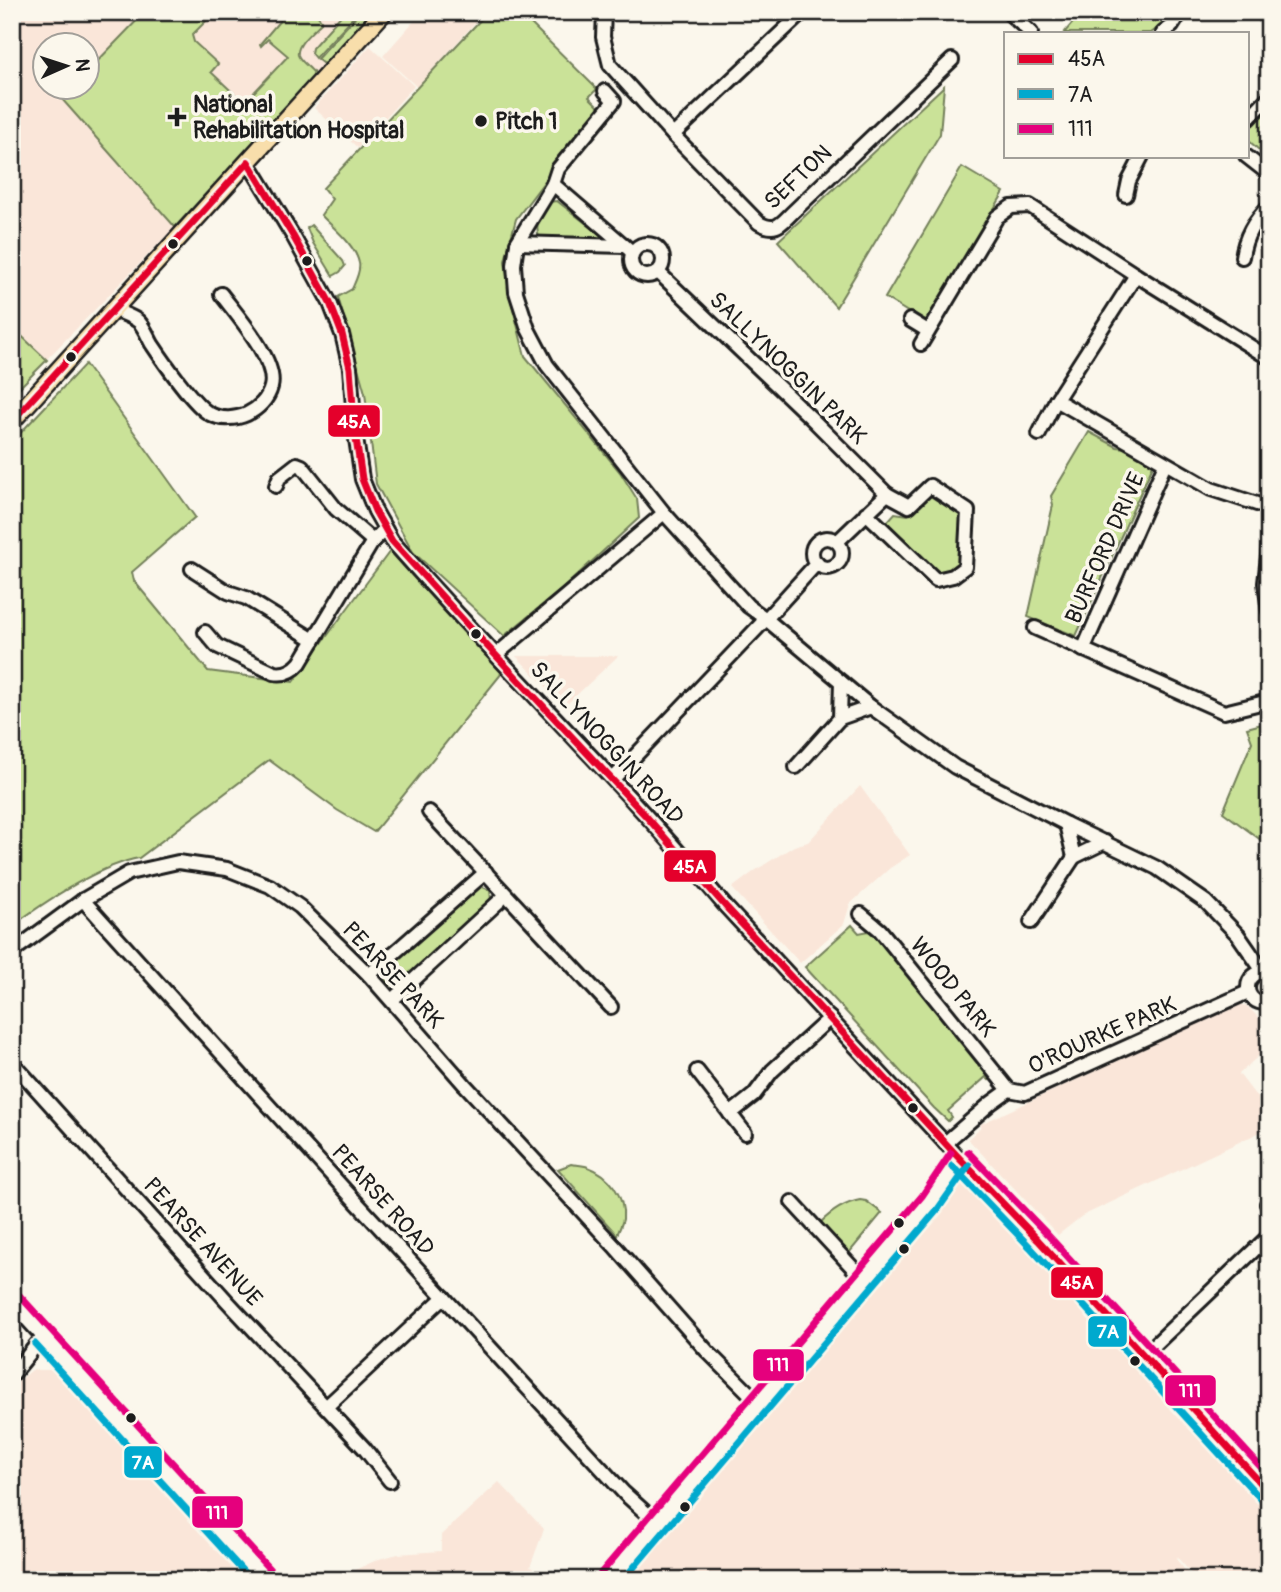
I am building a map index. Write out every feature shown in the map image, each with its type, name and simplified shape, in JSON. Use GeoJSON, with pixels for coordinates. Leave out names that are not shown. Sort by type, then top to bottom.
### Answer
{"type":"FeatureCollection","features":[{"type":"Feature","properties":{"kind":"main road"},"geometry":{"type":"LineString","coordinates":[[12,421],[384,12]]}},
{"type":"Feature","properties":{"kind":"street","name":"SEFTON"},"geometry":{"type":"LineString","coordinates":[[604,12],[603,37],[610,65],[673,135],[759,223],[768,228],[776,228],[952,60]]}},
{"type":"Feature","properties":{"kind":"street"},"geometry":{"type":"LineString","coordinates":[[673,135],[803,12]]}},
{"type":"Feature","properties":{"kind":"street"},"geometry":{"type":"LineString","coordinates":[[1008,12],[1030,32]]}},
{"type":"Feature","properties":{"kind":"street"},"geometry":{"type":"LineString","coordinates":[[1164,32],[1181,12]]}},
{"type":"Feature","properties":{"kind":"street"},"geometry":{"type":"LineString","coordinates":[[604,91],[614,101],[558,169],[553,184],[517,243],[514,265],[516,292],[528,329],[547,365],[664,513],[748,606],[871,707],[955,767],[1157,868],[1206,902],[1238,935],[1266,972],[1253,976],[1249,981],[1248,992],[1255,1001],[1269,1003]]}},
{"type":"Feature","properties":{"kind":"street"},"geometry":{"type":"LineString","coordinates":[[1250,116],[1269,97]]}},
{"type":"Feature","properties":{"kind":"street"},"geometry":{"type":"LineString","coordinates":[[1126,195],[1129,181],[1141,158]]}},
{"type":"Feature","properties":{"kind":"street"},"geometry":{"type":"LineString","coordinates":[[1249,158],[1269,174]]}},
{"type":"Feature","properties":{"kind":"street","name":"SALLYNOGGIN ROAD"},"geometry":{"type":"LineString","coordinates":[[248,162],[330,303],[342,334],[350,368],[362,479],[375,511],[392,541],[727,908],[1038,1240],[1269,1492]]}},
{"type":"Feature","properties":{"kind":"street","name":"SALLYNOGGIN PARK"},"geometry":{"type":"LineString","coordinates":[[553,184],[628,249],[636,272],[646,276],[658,272],[887,494]]}},
{"type":"Feature","properties":{"kind":"street"},"geometry":{"type":"LineString","coordinates":[[920,344],[998,217],[1011,207],[1030,206],[1269,358]]}},
{"type":"Feature","properties":{"kind":"street"},"geometry":{"type":"LineString","coordinates":[[1242,257],[1244,241],[1256,218],[1269,206]]}},
{"type":"Feature","properties":{"kind":"street"},"geometry":{"type":"LineString","coordinates":[[517,243],[628,249],[650,244],[662,254],[663,264],[658,272]]}},
{"type":"Feature","properties":{"kind":"street"},"geometry":{"type":"LineString","coordinates":[[1039,434],[1056,400],[1136,275]]}},
{"type":"Feature","properties":{"kind":"street"},"geometry":{"type":"LineString","coordinates":[[113,309],[139,322],[152,345],[204,410],[219,417],[244,416],[264,401],[271,388],[271,368],[257,343],[220,295]]}},
{"type":"Feature","properties":{"kind":"street"},"geometry":{"type":"LineString","coordinates":[[910,320],[928,331]]}},
{"type":"Feature","properties":{"kind":"street"},"geometry":{"type":"LineString","coordinates":[[1056,400],[1211,489],[1269,508]]}},
{"type":"Feature","properties":{"kind":"street"},"geometry":{"type":"LineString","coordinates":[[276,486],[279,478],[297,464],[302,466],[337,509],[373,541]]}},
{"type":"Feature","properties":{"kind":"street","name":"BURFORD DRIVE"},"geometry":{"type":"LineString","coordinates":[[1083,650],[1165,464]]}},
{"type":"Feature","properties":{"kind":"street"},"geometry":{"type":"LineString","coordinates":[[837,542],[866,513],[887,494],[909,506],[930,486],[968,511],[965,567],[953,576],[936,580],[866,513]]}},
{"type":"Feature","properties":{"kind":"street"},"geometry":{"type":"LineString","coordinates":[[496,655],[664,513]]}},
{"type":"Feature","properties":{"kind":"street"},"geometry":{"type":"LineString","coordinates":[[205,632],[217,646],[280,674],[295,669],[373,541],[385,529]]}},
{"type":"Feature","properties":{"kind":"street"},"geometry":{"type":"LineString","coordinates":[[825,538],[834,539],[842,550],[837,563],[827,567],[817,563],[813,552],[817,542],[825,538]]}},
{"type":"Feature","properties":{"kind":"street"},"geometry":{"type":"LineString","coordinates":[[1269,547],[1265,583],[1269,611]]}},
{"type":"Feature","properties":{"kind":"street"},"geometry":{"type":"LineString","coordinates":[[612,779],[817,563]]}},
{"type":"Feature","properties":{"kind":"street"},"geometry":{"type":"LineString","coordinates":[[192,569],[228,593],[247,598],[314,640]]}},
{"type":"Feature","properties":{"kind":"street","name":"BURFORD DRIVE"},"geometry":{"type":"LineString","coordinates":[[1035,628],[1224,712],[1269,701]]}},
{"type":"Feature","properties":{"kind":"street"},"geometry":{"type":"LineString","coordinates":[[840,718],[841,682]]}},
{"type":"Feature","properties":{"kind":"street"},"geometry":{"type":"LineString","coordinates":[[796,767],[840,718],[871,707]]}},
{"type":"Feature","properties":{"kind":"street"},"geometry":{"type":"LineString","coordinates":[[429,812],[611,1007]]}},
{"type":"Feature","properties":{"kind":"street"},"geometry":{"type":"LineString","coordinates":[[1066,824],[1074,856]]}},
{"type":"Feature","properties":{"kind":"street"},"geometry":{"type":"LineString","coordinates":[[1031,922],[1074,856],[1105,842]]}},
{"type":"Feature","properties":{"kind":"street","name":"PEARSE PARK"},"geometry":{"type":"LineString","coordinates":[[12,952],[83,900],[130,873],[178,862],[227,869],[270,886],[300,907],[369,975],[473,1094],[707,1351],[759,1403]]}},
{"type":"Feature","properties":{"kind":"street"},"geometry":{"type":"LineString","coordinates":[[369,975],[486,872]]}},
{"type":"Feature","properties":{"kind":"street"},"geometry":{"type":"LineString","coordinates":[[392,1000],[506,895]]}},
{"type":"Feature","properties":{"kind":"street","name":"PEARSE ROAD"},"geometry":{"type":"LineString","coordinates":[[83,900],[624,1493],[657,1523]]}},
{"type":"Feature","properties":{"kind":"street","name":"WOOD PARK"},"geometry":{"type":"LineString","coordinates":[[862,914],[880,930],[1010,1090]]}},
{"type":"Feature","properties":{"kind":"street","name":"O'ROURKE PARK"},"geometry":{"type":"LineString","coordinates":[[945,1143],[990,1102],[1010,1090],[1025,1093],[1248,992]]}},
{"type":"Feature","properties":{"kind":"street"},"geometry":{"type":"LineString","coordinates":[[730,1114],[754,1095],[772,1071],[830,1018]]}},
{"type":"Feature","properties":{"kind":"street","name":"PEARSE AVENUE"},"geometry":{"type":"LineString","coordinates":[[12,1062],[227,1301],[364,1448],[390,1481]]}},
{"type":"Feature","properties":{"kind":"street"},"geometry":{"type":"LineString","coordinates":[[697,1071],[745,1133]]}},
{"type":"Feature","properties":{"kind":"street"},"geometry":{"type":"LineString","coordinates":[[608,1580],[930,1202],[960,1159]]}},
{"type":"Feature","properties":{"kind":"street"},"geometry":{"type":"LineString","coordinates":[[792,1202],[864,1280]]}},
{"type":"Feature","properties":{"kind":"street"},"geometry":{"type":"LineString","coordinates":[[1143,1356],[1269,1236]]}},
{"type":"Feature","properties":{"kind":"street"},"geometry":{"type":"LineString","coordinates":[[326,1408],[444,1297]]}},
{"type":"Feature","properties":{"kind":"street"},"geometry":{"type":"LineString","coordinates":[[12,1303],[265,1580]]}},
{"type":"Feature","properties":{"kind":"street"},"geometry":{"type":"LineString","coordinates":[[12,1375],[43,1337]]}},
{"type":"Feature","properties":{"kind":"shaded area"},"geometry":{"type":"Polygon","coordinates":[[[12,12],[372,12],[175,227],[12,395],[12,12]]]}},
{"type":"Feature","properties":{"kind":"shaded area"},"geometry":{"type":"Polygon","coordinates":[[[422,12],[483,14],[417,87],[383,56],[422,12]]]}},
{"type":"Feature","properties":{"kind":"shaded area"},"geometry":{"type":"Polygon","coordinates":[[[370,46],[414,86],[358,148],[314,108],[370,46]]]}},
{"type":"Feature","properties":{"kind":"shaded area"},"geometry":{"type":"Polygon","coordinates":[[[516,656],[618,656],[565,706],[516,656]]]}},
{"type":"Feature","properties":{"kind":"shaded area"},"geometry":{"type":"Polygon","coordinates":[[[860,786],[910,855],[890,868],[850,904],[844,924],[800,963],[732,888],[794,846],[808,842],[860,786]]]}},
{"type":"Feature","properties":{"kind":"shaded area"},"geometry":{"type":"Polygon","coordinates":[[[1237,1005],[1248,1007],[1269,1028],[1269,1046],[1239,1074],[1269,1113],[1269,1128],[1082,1216],[1058,1235],[968,1139],[981,1124],[1237,1005]]]}},
{"type":"Feature","properties":{"kind":"shaded area"},"geometry":{"type":"Polygon","coordinates":[[[965,1175],[1269,1516],[1269,1580],[1197,1580],[1178,1558],[1176,1559],[1193,1580],[621,1580],[729,1448],[734,1436],[965,1175]]]}},
{"type":"Feature","properties":{"kind":"shaded area"},"geometry":{"type":"Polygon","coordinates":[[[32,1370],[58,1370],[250,1580],[12,1580],[12,1392],[14,1385],[32,1370]]]}},
{"type":"Feature","properties":{"kind":"shaded area"},"geometry":{"type":"Polygon","coordinates":[[[499,1482],[544,1529],[530,1567],[555,1580],[333,1580],[379,1559],[398,1554],[441,1551],[441,1535],[499,1482]]]}},
{"type":"Feature","properties":{"kind":"green space","name":"National Rehabilitation Hospital"},"geometry":{"type":"Polygon","coordinates":[[[145,12],[215,12],[192,35],[194,42],[218,64],[211,72],[244,103],[288,56],[268,39],[261,46],[260,44],[287,12],[315,12],[321,20],[298,51],[299,57],[313,72],[314,80],[175,227],[65,102],[102,102],[102,57],[145,12]]]}},
{"type":"Feature","properties":{"kind":"green space"},"geometry":{"type":"Polygon","coordinates":[[[344,12],[358,12],[315,58],[311,53],[312,48],[344,12]]]}},
{"type":"Feature","properties":{"kind":"green space"},"geometry":{"type":"Polygon","coordinates":[[[360,12],[377,12],[326,64],[317,59],[360,12]]]}},
{"type":"Feature","properties":{"kind":"green space"},"geometry":{"type":"Polygon","coordinates":[[[485,12],[519,12],[597,89],[589,97],[600,108],[516,219],[505,261],[509,292],[525,356],[620,472],[637,499],[639,518],[562,589],[504,636],[413,552],[376,484],[365,393],[338,297],[352,289],[359,263],[348,243],[321,215],[332,199],[323,188],[485,12]]]}},
{"type":"Feature","properties":{"kind":"green space"},"geometry":{"type":"Polygon","coordinates":[[[1082,12],[1173,12],[1166,22],[1152,32],[1065,32],[1082,12]]]}},
{"type":"Feature","properties":{"kind":"green space"},"geometry":{"type":"Polygon","coordinates":[[[944,86],[940,134],[836,307],[778,241],[944,86]]]}},
{"type":"Feature","properties":{"kind":"green space"},"geometry":{"type":"Polygon","coordinates":[[[1269,104],[1269,159],[1250,142],[1250,122],[1269,104]]]}},
{"type":"Feature","properties":{"kind":"green space"},"geometry":{"type":"Polygon","coordinates":[[[962,167],[1004,192],[926,323],[885,298],[962,167]]]}},
{"type":"Feature","properties":{"kind":"green space"},"geometry":{"type":"Polygon","coordinates":[[[557,201],[610,242],[539,237],[537,228],[541,214],[548,202],[557,201]]]}},
{"type":"Feature","properties":{"kind":"green space"},"geometry":{"type":"Polygon","coordinates":[[[311,225],[343,261],[345,266],[333,276],[313,243],[307,228],[311,225]]]}},
{"type":"Feature","properties":{"kind":"green space"},"geometry":{"type":"Polygon","coordinates":[[[12,327],[47,360],[12,395],[12,327]]]}},
{"type":"Feature","properties":{"kind":"green space"},"geometry":{"type":"Polygon","coordinates":[[[85,364],[195,517],[132,572],[134,581],[208,671],[293,682],[390,551],[502,673],[374,832],[337,810],[269,760],[139,858],[90,876],[12,926],[12,442],[85,364]]]}},
{"type":"Feature","properties":{"kind":"green space"},"geometry":{"type":"Polygon","coordinates":[[[1089,432],[1117,447],[1127,448],[1153,465],[1076,636],[1028,617],[1053,505],[1051,496],[1089,432]]]}},
{"type":"Feature","properties":{"kind":"green space"},"geometry":{"type":"Polygon","coordinates":[[[930,495],[949,502],[963,516],[959,564],[951,571],[935,572],[887,522],[895,513],[908,515],[930,495]]]}},
{"type":"Feature","properties":{"kind":"green space"},"geometry":{"type":"Polygon","coordinates":[[[1269,722],[1269,846],[1223,812],[1252,742],[1247,728],[1269,722]]]}},
{"type":"Feature","properties":{"kind":"green space"},"geometry":{"type":"Polygon","coordinates":[[[480,886],[490,890],[491,900],[399,986],[388,985],[383,970],[480,886]]]}},
{"type":"Feature","properties":{"kind":"green space"},"geometry":{"type":"Polygon","coordinates":[[[852,925],[859,933],[869,931],[874,934],[992,1077],[989,1080],[986,1077],[948,1111],[952,1117],[948,1121],[805,967],[852,925]]]}},
{"type":"Feature","properties":{"kind":"green space"},"geometry":{"type":"Polygon","coordinates":[[[571,1164],[596,1170],[614,1187],[623,1210],[623,1221],[617,1235],[558,1169],[571,1164]]]}},
{"type":"Feature","properties":{"kind":"green space"},"geometry":{"type":"Polygon","coordinates":[[[860,1200],[866,1201],[882,1213],[849,1253],[820,1223],[838,1208],[860,1200]]]}},
{"type":"Feature","properties":{"kind":"transit line","name":"45A"},"geometry":{"type":"LineString","coordinates":[[248,162],[330,303],[342,334],[350,368],[362,479],[375,511],[392,541],[645,815],[727,908],[1038,1240],[1269,1492]]}},
{"type":"Feature","properties":{"kind":"transit line","name":"45A"},"geometry":{"type":"LineString","coordinates":[[12,421],[248,162]]}},
{"type":"Feature","properties":{"kind":"transit line","name":"111"},"geometry":{"type":"LineString","coordinates":[[968,1152],[1269,1476]]}},
{"type":"Feature","properties":{"kind":"transit line","name":"111"},"geometry":{"type":"LineString","coordinates":[[601,1573],[922,1196],[951,1153]]}},
{"type":"Feature","properties":{"kind":"transit line","name":"7A"},"geometry":{"type":"LineString","coordinates":[[623,1580],[938,1209],[969,1165]]}},
{"type":"Feature","properties":{"kind":"transit line","name":"7A"},"geometry":{"type":"LineString","coordinates":[[952,1166],[1261,1499]]}},
{"type":"Feature","properties":{"kind":"transit line","name":"111"},"geometry":{"type":"LineString","coordinates":[[20,1296],[273,1573]]}},
{"type":"Feature","properties":{"kind":"transit line","name":"7A"},"geometry":{"type":"LineString","coordinates":[[35,1344],[251,1580]]}},
{"type":"Feature","properties":{"kind":"place","name":"National Rehabilitation Hospital"},"geometry":{"type":"Point","coordinates":[177,117]}},
{"type":"Feature","properties":{"kind":"place","name":"Pitch 1"},"geometry":{"type":"Point","coordinates":[481,121]}}]}
